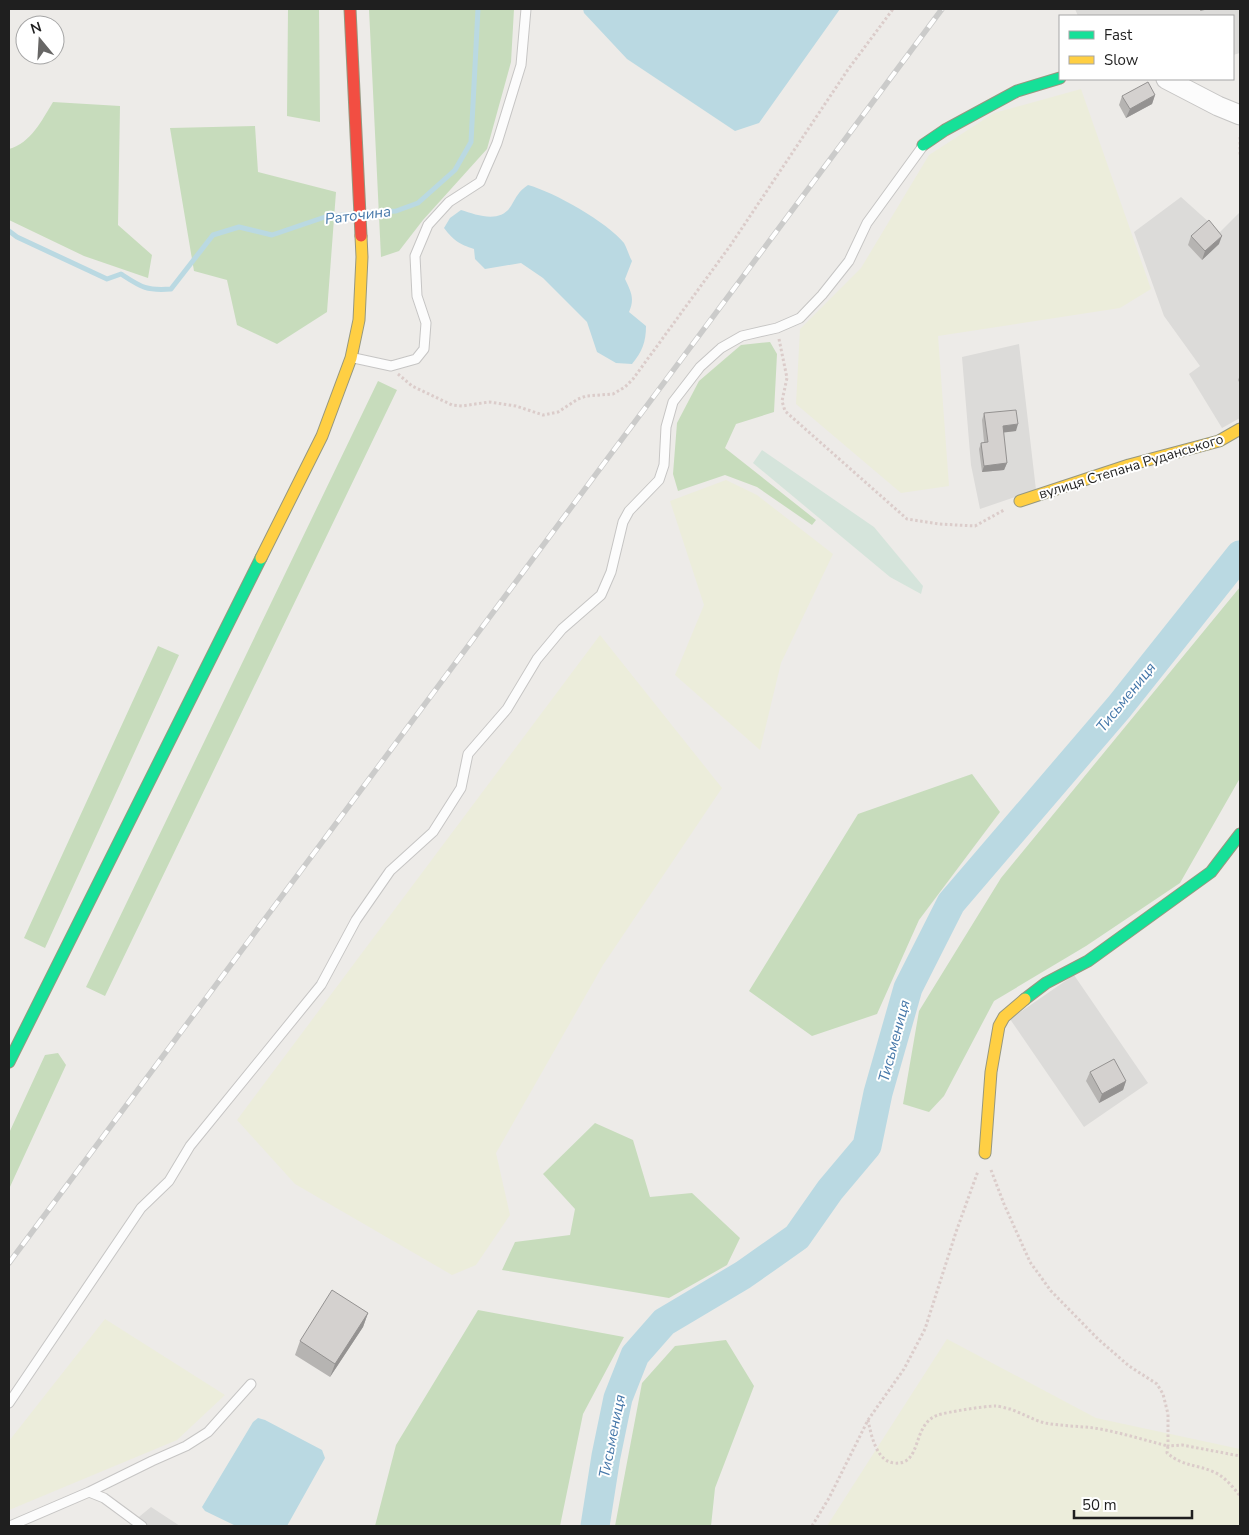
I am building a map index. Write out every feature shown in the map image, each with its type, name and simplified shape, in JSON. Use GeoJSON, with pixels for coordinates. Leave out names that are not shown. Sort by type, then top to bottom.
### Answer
{"type":"FeatureCollection","features":[{"type":"Feature","properties":{"kind":"main road"},"geometry":{"type":"LineString","coordinates":[[9,1062],[322,436],[351,358],[359,320],[362,257],[350,9]]}},
{"type":"Feature","properties":{"kind":"main road"},"geometry":{"type":"LineString","coordinates":[[923,145],[945,130],[1017,91],[1059,78]]}},
{"type":"Feature","properties":{"kind":"main road","name":"вулиця Степана Руданського"},"geometry":{"type":"LineString","coordinates":[[1020,501],[1129,465],[1219,441],[1240,429]]}},
{"type":"Feature","properties":{"kind":"main road"},"geometry":{"type":"LineString","coordinates":[[985,1153],[991,1072],[998,1033],[1004,1017],[1015,1006],[1046,983],[1088,961],[1211,872],[1240,834]]}},
{"type":"Feature","properties":{"kind":"street"},"geometry":{"type":"LineString","coordinates":[[1168,80],[1218,106],[1240,115]]}},
{"type":"Feature","properties":{"kind":"lane"},"geometry":{"type":"LineString","coordinates":[[351,358],[391,366],[416,359],[424,349],[426,323],[417,296],[415,256],[428,225],[448,202],[480,182],[497,143],[521,65],[526,9]]}},
{"type":"Feature","properties":{"kind":"lane"},"geometry":{"type":"LineString","coordinates":[[9,1403],[141,1208],[169,1181],[190,1146],[321,985],[356,920],[390,871],[433,832],[460,788],[468,754],[507,709],[537,659],[562,629],[601,595],[611,572],[623,522],[629,511],[659,480],[664,465],[666,427],[673,402],[700,367],[721,348],[742,336],[777,328],[800,318],[849,261],[867,223],[923,145]]}},
{"type":"Feature","properties":{"kind":"lane"},"geometry":{"type":"LineString","coordinates":[[10,1526],[89,1492],[186,1446],[208,1432],[252,1384]]}},
{"type":"Feature","properties":{"kind":"lane"},"geometry":{"type":"LineString","coordinates":[[89,1492],[104,1498],[142,1526]]}},
{"type":"Feature","properties":{"kind":"path"},"geometry":{"type":"LineString","coordinates":[[391,366],[401,378],[412,386],[452,405],[462,406],[489,402],[516,406],[543,415],[558,412],[586,396],[613,394],[625,387],[633,379],[730,246],[847,71],[893,9]]}},
{"type":"Feature","properties":{"kind":"path"},"geometry":{"type":"LineString","coordinates":[[1240,136],[1240,156]]}},
{"type":"Feature","properties":{"kind":"path"},"geometry":{"type":"LineString","coordinates":[[777,328],[787,378],[782,401],[784,411],[907,519],[939,524],[975,526],[1020,501]]}},
{"type":"Feature","properties":{"kind":"path"},"geometry":{"type":"LineString","coordinates":[[812,1526],[868,1420],[904,1369],[926,1329],[956,1232],[985,1153]]}},
{"type":"Feature","properties":{"kind":"path"},"geometry":{"type":"LineString","coordinates":[[985,1153],[1004,1204],[1030,1262],[1051,1291],[1098,1340],[1129,1366],[1157,1384],[1163,1394],[1168,1414],[1167,1453],[1177,1462],[1214,1472],[1228,1482],[1240,1496]]}},
{"type":"Feature","properties":{"kind":"path"},"geometry":{"type":"LineString","coordinates":[[868,1420],[874,1442],[884,1459],[892,1463],[903,1463],[913,1455],[919,1434],[928,1421],[938,1415],[995,1406],[1009,1409],[1042,1422],[1068,1427],[1095,1428],[1168,1446],[1182,1445],[1240,1456]]}},
{"type":"Feature","properties":{"kind":"shaded area"},"geometry":{"type":"Polygon","coordinates":[[[1075,9],[1240,9],[1240,53],[1234,55],[1234,15],[1078,15],[1075,9]]]}},
{"type":"Feature","properties":{"kind":"shaded area"},"geometry":{"type":"Polygon","coordinates":[[[1181,197],[1220,232],[1240,212],[1240,418],[1222,428],[1189,374],[1200,366],[1164,316],[1134,232],[1181,197]]]}},
{"type":"Feature","properties":{"kind":"shaded area"},"geometry":{"type":"Polygon","coordinates":[[[1019,344],[1036,490],[980,509],[971,465],[962,357],[1019,344]]]}},
{"type":"Feature","properties":{"kind":"shaded area"},"geometry":{"type":"Polygon","coordinates":[[[762,450],[874,527],[923,586],[921,594],[890,577],[753,463],[762,450]]]}},
{"type":"Feature","properties":{"kind":"shaded area"},"geometry":{"type":"Polygon","coordinates":[[[1074,975],[1148,1083],[1084,1127],[1010,1019],[1074,975]]]}},
{"type":"Feature","properties":{"kind":"shaded area"},"geometry":{"type":"Polygon","coordinates":[[[151,1507],[180,1526],[128,1526],[151,1507]]]}},
{"type":"Feature","properties":{"kind":"green space"},"geometry":{"type":"Polygon","coordinates":[[[288,9],[319,9],[320,122],[287,116],[288,9]]]}},
{"type":"Feature","properties":{"kind":"green space"},"geometry":{"type":"Polygon","coordinates":[[[369,9],[514,9],[511,62],[487,149],[423,220],[399,251],[381,257],[369,9]]]}},
{"type":"Feature","properties":{"kind":"green space"},"geometry":{"type":"Polygon","coordinates":[[[1081,89],[1151,289],[1120,308],[938,336],[949,486],[901,493],[796,404],[800,329],[861,268],[929,155],[994,113],[1081,89]]]}},
{"type":"Feature","properties":{"kind":"green space"},"geometry":{"type":"Polygon","coordinates":[[[53,102],[120,106],[118,225],[152,255],[148,278],[84,256],[9,220],[9,149],[24,142],[30,136],[53,102]]]}},
{"type":"Feature","properties":{"kind":"green space"},"geometry":{"type":"Polygon","coordinates":[[[255,126],[258,172],[336,192],[327,312],[277,344],[237,325],[227,280],[194,271],[170,128],[255,126]]]}},
{"type":"Feature","properties":{"kind":"green space"},"geometry":{"type":"Polygon","coordinates":[[[770,342],[777,354],[774,412],[736,424],[725,448],[816,520],[812,525],[757,487],[725,475],[678,491],[673,474],[677,423],[699,381],[741,345],[770,342]]]}},
{"type":"Feature","properties":{"kind":"green space"},"geometry":{"type":"Polygon","coordinates":[[[378,381],[397,390],[105,996],[86,987],[378,381]]]}},
{"type":"Feature","properties":{"kind":"green space"},"geometry":{"type":"Polygon","coordinates":[[[726,480],[757,495],[833,554],[781,663],[760,750],[675,675],[704,605],[670,501],[726,480]]]}},
{"type":"Feature","properties":{"kind":"green space"},"geometry":{"type":"Polygon","coordinates":[[[1240,587],[1240,778],[1180,883],[1086,946],[994,1001],[944,1096],[929,1112],[903,1104],[919,1011],[1001,878],[1240,587]]]}},
{"type":"Feature","properties":{"kind":"green space"},"geometry":{"type":"Polygon","coordinates":[[[600,635],[722,788],[603,965],[496,1153],[510,1215],[476,1265],[452,1275],[295,1184],[237,1120],[600,635]]]}},
{"type":"Feature","properties":{"kind":"green space"},"geometry":{"type":"Polygon","coordinates":[[[158,646],[179,655],[45,948],[24,938],[158,646]]]}},
{"type":"Feature","properties":{"kind":"green space"},"geometry":{"type":"Polygon","coordinates":[[[972,774],[1000,812],[919,920],[877,1014],[812,1036],[749,991],[858,814],[972,774]]]}},
{"type":"Feature","properties":{"kind":"green space"},"geometry":{"type":"Polygon","coordinates":[[[58,1053],[66,1065],[9,1189],[9,1133],[45,1055],[58,1053]]]}},
{"type":"Feature","properties":{"kind":"green space"},"geometry":{"type":"Polygon","coordinates":[[[595,1123],[633,1140],[650,1197],[692,1193],[740,1238],[727,1265],[669,1298],[502,1270],[515,1242],[570,1235],[575,1209],[543,1174],[595,1123]]]}},
{"type":"Feature","properties":{"kind":"green space"},"geometry":{"type":"Polygon","coordinates":[[[478,1310],[624,1337],[583,1414],[560,1526],[375,1526],[396,1445],[478,1310]]]}},
{"type":"Feature","properties":{"kind":"green space"},"geometry":{"type":"Polygon","coordinates":[[[105,1319],[225,1395],[177,1440],[9,1510],[9,1441],[105,1319]]]}},
{"type":"Feature","properties":{"kind":"green space"},"geometry":{"type":"Polygon","coordinates":[[[947,1339],[1096,1418],[1240,1449],[1240,1526],[827,1526],[947,1339]]]}},
{"type":"Feature","properties":{"kind":"green space"},"geometry":{"type":"Polygon","coordinates":[[[726,1340],[754,1386],[715,1488],[711,1526],[615,1526],[642,1383],[675,1346],[726,1340]]]}},
{"type":"Feature","properties":{"kind":"water"},"geometry":{"type":"Polygon","coordinates":[[[583,9],[840,9],[759,123],[735,131],[627,59],[584,13],[583,9]]]}},
{"type":"Feature","properties":{"kind":"water"},"geometry":{"type":"Polygon","coordinates":[[[528,185],[552,194],[593,217],[624,243],[632,261],[625,279],[632,299],[629,312],[646,326],[643,346],[632,364],[616,363],[597,352],[587,322],[543,278],[521,263],[485,269],[475,259],[474,249],[457,242],[444,228],[450,218],[461,210],[488,217],[501,215],[506,212],[520,192],[528,185]]]}},
{"type":"Feature","properties":{"kind":"water"},"geometry":{"type":"Polygon","coordinates":[[[258,1418],[322,1450],[325,1458],[287,1526],[236,1526],[205,1511],[202,1507],[253,1422],[258,1418]]]}},
{"type":"Feature","properties":{"kind":"building"},"geometry":{"type":"Polygon","coordinates":[[[1148,82],[1155,95],[1130,109],[1122,96],[1148,82]]]}},
{"type":"Feature","properties":{"kind":"building"},"geometry":{"type":"Polygon","coordinates":[[[1209,220],[1222,236],[1205,251],[1191,236],[1209,220]]]}},
{"type":"Feature","properties":{"kind":"building"},"geometry":{"type":"Polygon","coordinates":[[[1016,410],[1018,424],[1003,426],[1007,463],[984,466],[981,443],[988,442],[984,413],[1016,410]]]}},
{"type":"Feature","properties":{"kind":"building"},"geometry":{"type":"Polygon","coordinates":[[[1114,1059],[1126,1081],[1102,1094],[1090,1072],[1114,1059]]]}},
{"type":"Feature","properties":{"kind":"building"},"geometry":{"type":"Polygon","coordinates":[[[332,1290],[368,1313],[335,1364],[300,1341],[332,1290]]]}},
{"type":"Feature","properties":{"kind":"waterway","name":"Раточина"},"geometry":{"type":"LineString","coordinates":[[366,213],[396,211],[418,203],[455,170],[471,142],[478,9]]}},
{"type":"Feature","properties":{"kind":"waterway","name":"Раточина"},"geometry":{"type":"LineString","coordinates":[[9,231],[17,237],[107,279],[121,274],[149,289],[171,289],[213,235],[239,227],[272,235],[325,217],[353,214]]}},
{"type":"Feature","properties":{"kind":"waterway","name":"Тисьмениця"},"geometry":{"type":"LineString","coordinates":[[595,1526],[606,1456],[618,1398],[635,1355],[664,1322],[743,1275],[797,1237],[830,1190],[867,1146],[878,1093],[908,988],[951,903],[1119,707],[1240,555]]}},
{"type":"Feature","properties":{"kind":"railway"},"geometry":{"type":"LineString","coordinates":[[9,1263],[942,9]]}},
{"type":"Feature","properties":{"kind":"traffic: fast"},"geometry":{"type":"LineString","coordinates":[[923,145],[945,130],[1017,91],[1059,78]]}},
{"type":"Feature","properties":{"kind":"traffic: fast"},"geometry":{"type":"LineString","coordinates":[[9,1062],[261,558]]}},
{"type":"Feature","properties":{"kind":"traffic: fast"},"geometry":{"type":"LineString","coordinates":[[1025,999],[1046,983],[1088,961],[1211,872],[1240,834]]}},
{"type":"Feature","properties":{"kind":"traffic: slow"},"geometry":{"type":"LineString","coordinates":[[261,558],[322,436],[351,358],[359,320],[361,236]]}},
{"type":"Feature","properties":{"kind":"traffic: slow"},"geometry":{"type":"LineString","coordinates":[[1020,501],[1129,465],[1219,441],[1240,429]]}},
{"type":"Feature","properties":{"kind":"traffic: slow"},"geometry":{"type":"LineString","coordinates":[[985,1153],[991,1072],[999,1026],[1004,1017],[1025,999]]}},
{"type":"Feature","properties":{"kind":"traffic: jam"},"geometry":{"type":"LineString","coordinates":[[350,9],[361,236]]}}]}
